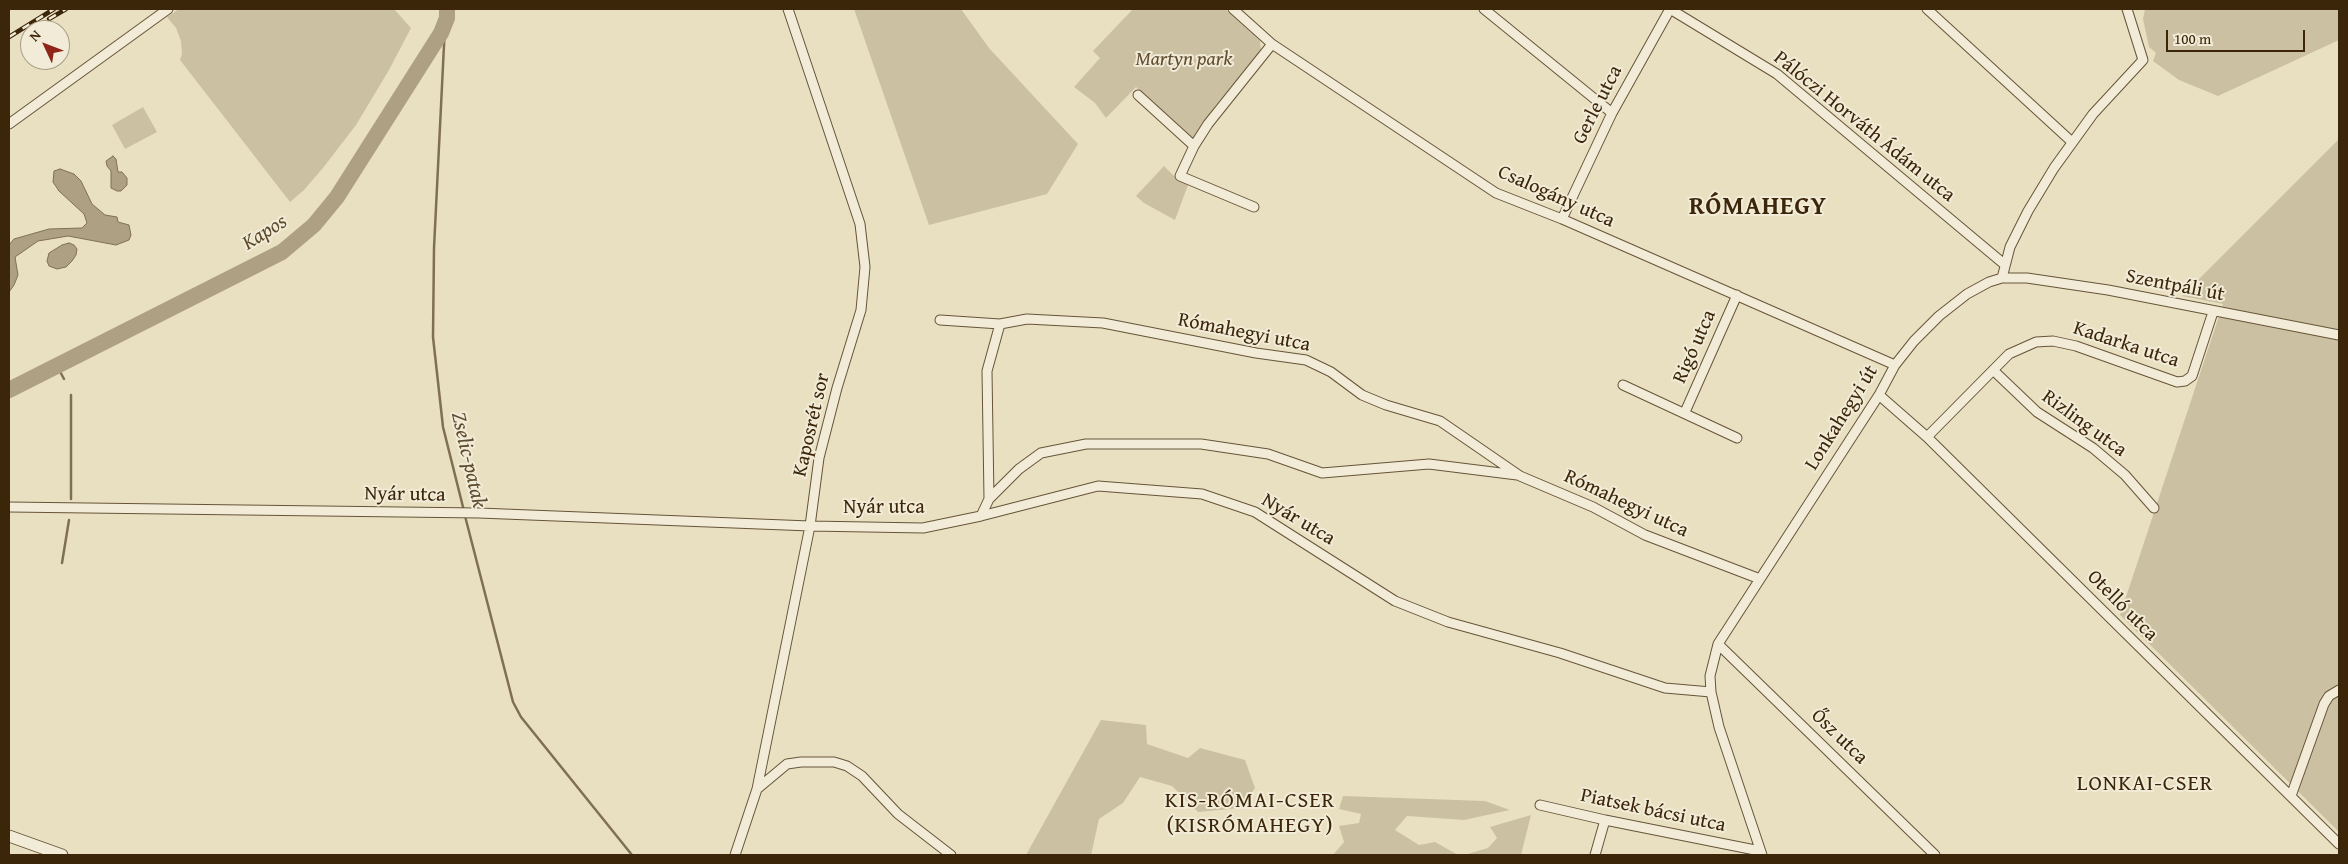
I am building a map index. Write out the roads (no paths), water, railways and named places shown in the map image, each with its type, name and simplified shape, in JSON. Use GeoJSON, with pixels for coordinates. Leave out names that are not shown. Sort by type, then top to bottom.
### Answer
{"type":"FeatureCollection","features":[{"type":"Feature","properties":{"kind":"street"},"geometry":{"type":"LineString","coordinates":[[9,124],[168,9]]}},
{"type":"Feature","properties":{"kind":"street","name":"Kaposrét sor"},"geometry":{"type":"LineString","coordinates":[[735,855],[757,789],[810,526],[819,458],[860,310],[865,267],[860,224],[788,9]]}},
{"type":"Feature","properties":{"kind":"street","name":"Csalogány utca"},"geometry":{"type":"LineString","coordinates":[[1233,9],[1272,44],[1496,193],[1562,219],[1895,365]]}},
{"type":"Feature","properties":{"kind":"street"},"geometry":{"type":"LineString","coordinates":[[1484,9],[1612,113]]}},
{"type":"Feature","properties":{"kind":"street","name":"Gerle utca"},"geometry":{"type":"LineString","coordinates":[[1562,219],[1612,113],[1670,9]]}},
{"type":"Feature","properties":{"kind":"street","name":"Pálóczi Horváth Ádám utca"},"geometry":{"type":"LineString","coordinates":[[1670,9],[1777,74],[2004,264]]}},
{"type":"Feature","properties":{"kind":"street"},"geometry":{"type":"LineString","coordinates":[[1927,9],[2072,142]]}},
{"type":"Feature","properties":{"kind":"street"},"geometry":{"type":"LineString","coordinates":[[2002,278],[2004,264],[2028,211],[2072,142],[2098,108],[2143,60],[2127,9]]}},
{"type":"Feature","properties":{"kind":"street"},"geometry":{"type":"LineString","coordinates":[[1254,207],[1180,176],[1194,146],[1218,110],[1272,44]]}},
{"type":"Feature","properties":{"kind":"street"},"geometry":{"type":"LineString","coordinates":[[1138,95],[1194,146]]}},
{"type":"Feature","properties":{"kind":"street","name":"Szentpáli út"},"geometry":{"type":"LineString","coordinates":[[2002,278],[2027,278],[2078,286],[2339,335]]}},
{"type":"Feature","properties":{"kind":"street","name":"Lonkahegyi út"},"geometry":{"type":"LineString","coordinates":[[1761,853],[1719,727],[1711,692],[1710,676],[1718,644],[1879,395],[1895,365],[1914,341],[1939,316],[1967,294],[1989,282],[2002,278]]}},
{"type":"Feature","properties":{"kind":"street","name":"Rigó utca"},"geometry":{"type":"LineString","coordinates":[[1685,412],[1737,295]]}},
{"type":"Feature","properties":{"kind":"street","name":"Kadarka utca"},"geometry":{"type":"LineString","coordinates":[[1927,437],[2009,354],[2021,346],[2036,342],[2053,341],[2076,346],[2177,382],[2185,382],[2192,376],[2213,312]]}},
{"type":"Feature","properties":{"kind":"street","name":"Rómahegyi utca"},"geometry":{"type":"LineString","coordinates":[[940,320],[1000,324],[1027,319],[1103,323],[1256,354],[1306,360],[1332,372],[1362,395],[1386,406],[1440,421],[1520,476],[1593,507],[1645,535],[1760,579]]}},
{"type":"Feature","properties":{"kind":"street"},"geometry":{"type":"LineString","coordinates":[[989,499],[987,371],[1000,324]]}},
{"type":"Feature","properties":{"kind":"street","name":"Rizling utca"},"geometry":{"type":"LineString","coordinates":[[1993,370],[2037,412],[2093,448],[2130,480],[2154,508]]}},
{"type":"Feature","properties":{"kind":"street","name":"Rigó utca"},"geometry":{"type":"LineString","coordinates":[[1623,385],[1685,412],[1737,438]]}},
{"type":"Feature","properties":{"kind":"street","name":"Otelló utca"},"geometry":{"type":"LineString","coordinates":[[1879,395],[1927,437],[2339,844]]}},
{"type":"Feature","properties":{"kind":"street"},"geometry":{"type":"LineString","coordinates":[[980,516],[989,499],[1019,470],[1041,453],[1086,444],[1201,444],[1268,454],[1322,474],[1429,464],[1520,476]]}},
{"type":"Feature","properties":{"kind":"street","name":"Nyár utca"},"geometry":{"type":"LineString","coordinates":[[9,507],[478,513],[810,526],[922,528],[980,516],[1098,486],[1202,494],[1255,512],[1394,601],[1448,622],[1560,653],[1665,688],[1711,692]]}},
{"type":"Feature","properties":{"kind":"street","name":"Ősz utca"},"geometry":{"type":"LineString","coordinates":[[1718,644],[1935,855]]}},
{"type":"Feature","properties":{"kind":"street"},"geometry":{"type":"LineString","coordinates":[[2290,796],[2324,704],[2328,696],[2339,690]]}},
{"type":"Feature","properties":{"kind":"street"},"geometry":{"type":"LineString","coordinates":[[757,789],[787,764],[834,762],[847,766],[862,776],[898,814],[951,855]]}},
{"type":"Feature","properties":{"kind":"street","name":"Piatsek bácsi utca"},"geometry":{"type":"LineString","coordinates":[[1540,804],[1605,820],[1761,853]]}},
{"type":"Feature","properties":{"kind":"street"},"geometry":{"type":"LineString","coordinates":[[1595,855],[1605,820]]}},
{"type":"Feature","properties":{"kind":"street"},"geometry":{"type":"LineString","coordinates":[[9,836],[62,855]]}},
{"type":"Feature","properties":{"kind":"waterway","name":"Kapos"},"geometry":{"type":"LineString","coordinates":[[9,390],[282,252],[314,225],[337,197],[441,33],[447,18],[447,9]]}},
{"type":"Feature","properties":{"kind":"waterway","name":"Zselic-patak"},"geometry":{"type":"LineString","coordinates":[[445,25],[434,248],[433,337],[443,427],[464,511]]}},
{"type":"Feature","properties":{"kind":"waterway"},"geometry":{"type":"LineString","coordinates":[[57,366],[64,379]]}},
{"type":"Feature","properties":{"kind":"waterway"},"geometry":{"type":"LineString","coordinates":[[71,395],[71,499]]}},
{"type":"Feature","properties":{"kind":"waterway","name":"Zselic-patak"},"geometry":{"type":"LineString","coordinates":[[465,516],[513,702],[521,717],[632,855]]}},
{"type":"Feature","properties":{"kind":"waterway"},"geometry":{"type":"LineString","coordinates":[[62,563],[69,520]]}},
{"type":"Feature","properties":{"kind":"railway"},"geometry":{"type":"LineString","coordinates":[[9,37],[54,9]]}},
{"type":"Feature","properties":{"kind":"railway"},"geometry":{"type":"LineString","coordinates":[[49,19],[66,9]]}},
{"type":"Feature","properties":{"kind":"district","name":"RÓMAHEGY"},"geometry":{"type":"Point","coordinates":[1758,208]}},
{"type":"Feature","properties":{"kind":"district","name":"LONKAI-CSER"},"geometry":{"type":"Point","coordinates":[2145,784]}},
{"type":"Feature","properties":{"kind":"district","name":"KIS-RÓMAI-CSER (KISRÓMAHEGY)"},"geometry":{"type":"Point","coordinates":[1250,814]}},
{"type":"Feature","properties":{"kind":"park label","name":"Martyn park"},"geometry":{"type":"Point","coordinates":[1184,60]}}]}
